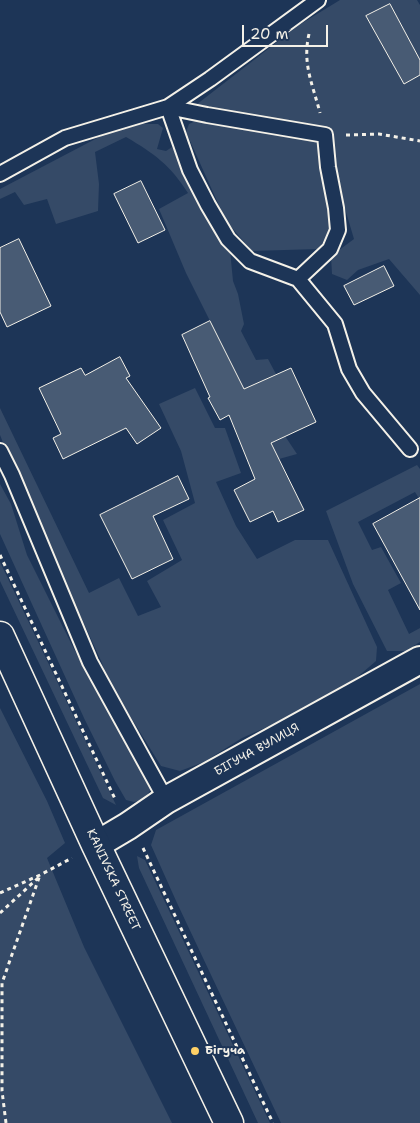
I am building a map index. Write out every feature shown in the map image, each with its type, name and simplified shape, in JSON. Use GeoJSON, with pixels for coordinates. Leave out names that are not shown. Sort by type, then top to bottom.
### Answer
{"type":"FeatureCollection","features":[{"type":"Feature","properties":{"kind":"main road","name":"KANIVSKA STREET"},"geometry":{"type":"LineString","coordinates":[[0,636],[96,845],[229,1123]]}},
{"type":"Feature","properties":{"kind":"street","name":"БІГУЧА ВУЛИЦЯ"},"geometry":{"type":"LineString","coordinates":[[96,845],[166,800],[420,660]]}},
{"type":"Feature","properties":{"kind":"lane"},"geometry":{"type":"LineString","coordinates":[[0,174],[65,138],[168,107],[210,80],[315,2]]}},
{"type":"Feature","properties":{"kind":"lane"},"geometry":{"type":"LineString","coordinates":[[168,107],[207,116],[325,136],[338,230],[330,249],[298,279]]}},
{"type":"Feature","properties":{"kind":"lane"},"geometry":{"type":"LineString","coordinates":[[168,107],[190,170],[228,239],[250,262],[298,279],[335,324],[349,369],[363,393],[410,449]]}},
{"type":"Feature","properties":{"kind":"lane"},"geometry":{"type":"LineString","coordinates":[[0,452],[12,475],[90,662],[166,800]]}},
{"type":"Feature","properties":{"kind":"path"},"geometry":{"type":"LineString","coordinates":[[315,2],[306,48],[307,70],[325,136],[379,134],[420,141]]}},
{"type":"Feature","properties":{"kind":"path"},"geometry":{"type":"LineString","coordinates":[[0,893],[40,875],[96,845]]}},
{"type":"Feature","properties":{"kind":"path"},"geometry":{"type":"LineString","coordinates":[[0,913],[40,875]]}},
{"type":"Feature","properties":{"kind":"path"},"geometry":{"type":"LineString","coordinates":[[6,1123],[2,1091],[2,983],[40,875]]}},
{"type":"Feature","properties":{"kind":"shaded area"},"geometry":{"type":"Polygon","coordinates":[[[340,0],[417,0],[420,5],[420,295],[389,259],[358,270],[347,280],[332,274],[331,256],[354,239],[343,202],[327,189],[331,231],[318,249],[252,251],[226,221],[186,132],[189,124],[202,118],[192,108],[299,25],[340,0]]]}},
{"type":"Feature","properties":{"kind":"shaded area"},"geometry":{"type":"Polygon","coordinates":[[[142,124],[158,124],[163,128],[157,149],[166,151],[172,147],[230,250],[233,281],[238,294],[244,324],[241,331],[256,360],[268,359],[276,374],[260,382],[285,436],[297,454],[279,459],[186,273],[159,209],[188,193],[168,167],[126,137],[95,152],[99,184],[98,211],[56,224],[47,199],[24,205],[15,192],[0,199],[0,189],[103,135],[142,124]]]}},
{"type":"Feature","properties":{"kind":"shaded area"},"geometry":{"type":"Polygon","coordinates":[[[195,388],[215,428],[225,428],[241,473],[216,482],[236,526],[257,559],[295,540],[328,540],[377,647],[376,661],[347,686],[276,723],[242,738],[204,762],[180,771],[161,766],[107,679],[102,663],[48,545],[21,476],[0,435],[0,408],[89,593],[119,578],[138,616],[161,607],[147,581],[182,560],[163,520],[195,503],[181,451],[159,404],[195,388]]]}},
{"type":"Feature","properties":{"kind":"shaded area"},"geometry":{"type":"Polygon","coordinates":[[[417,465],[420,469],[420,500],[415,492],[358,522],[372,550],[381,547],[401,583],[388,590],[409,634],[420,628],[420,642],[405,651],[387,651],[353,584],[326,511],[417,465]]]}},
{"type":"Feature","properties":{"kind":"shaded area"},"geometry":{"type":"Polygon","coordinates":[[[0,484],[11,504],[27,555],[75,651],[151,789],[144,800],[134,802],[126,800],[115,781],[84,718],[0,534],[0,484]]]}},
{"type":"Feature","properties":{"kind":"shaded area"},"geometry":{"type":"Polygon","coordinates":[[[0,562],[116,805],[103,798],[0,581],[0,562]]]}},
{"type":"Feature","properties":{"kind":"shaded area"},"geometry":{"type":"Polygon","coordinates":[[[420,684],[420,1123],[281,1123],[151,845],[156,830],[420,684]]]}},
{"type":"Feature","properties":{"kind":"shaded area"},"geometry":{"type":"Polygon","coordinates":[[[0,708],[47,801],[65,843],[47,858],[84,947],[172,1123],[0,1123],[0,708]]]}},
{"type":"Feature","properties":{"kind":"shaded area"},"geometry":{"type":"Polygon","coordinates":[[[137,856],[145,860],[270,1123],[258,1123],[139,868],[137,856]]]}},
{"type":"Feature","properties":{"kind":"building"},"geometry":{"type":"Polygon","coordinates":[[[390,4],[420,60],[420,75],[404,84],[366,16],[390,4]]]}},
{"type":"Feature","properties":{"kind":"building"},"geometry":{"type":"Polygon","coordinates":[[[141,181],[165,230],[138,243],[114,194],[141,181]]]}},
{"type":"Feature","properties":{"kind":"building"},"geometry":{"type":"Polygon","coordinates":[[[19,239],[51,306],[7,327],[0,312],[0,248],[19,239]]]}},
{"type":"Feature","properties":{"kind":"building"},"geometry":{"type":"Polygon","coordinates":[[[384,266],[394,286],[354,305],[344,286],[384,266]]]}},
{"type":"Feature","properties":{"kind":"building"},"geometry":{"type":"Polygon","coordinates":[[[210,321],[244,389],[291,368],[316,422],[271,443],[304,510],[278,522],[273,511],[250,522],[234,490],[255,479],[229,415],[220,420],[208,398],[210,397],[182,335],[210,321]]]}},
{"type":"Feature","properties":{"kind":"building"},"geometry":{"type":"Polygon","coordinates":[[[120,357],[130,376],[126,378],[161,428],[137,444],[126,428],[63,459],[53,438],[61,434],[39,388],[81,368],[85,375],[120,357]]]}},
{"type":"Feature","properties":{"kind":"building"},"geometry":{"type":"Polygon","coordinates":[[[178,476],[189,499],[153,516],[173,559],[132,579],[100,515],[178,476]]]}},
{"type":"Feature","properties":{"kind":"building"},"geometry":{"type":"Polygon","coordinates":[[[420,498],[420,610],[373,524],[420,498]]]}},
{"type":"Feature","properties":{"kind":"place","name":"Бігуча"},"geometry":{"type":"Point","coordinates":[195,1051]}}]}
